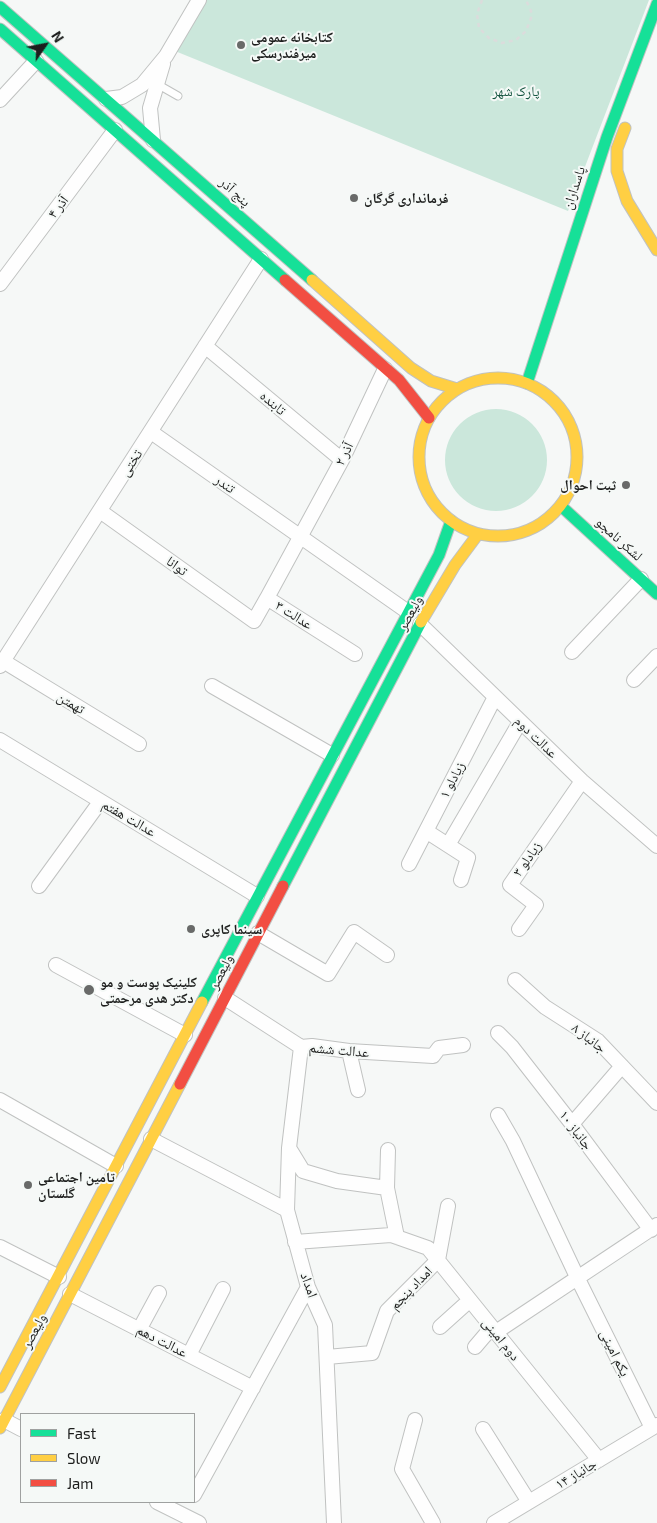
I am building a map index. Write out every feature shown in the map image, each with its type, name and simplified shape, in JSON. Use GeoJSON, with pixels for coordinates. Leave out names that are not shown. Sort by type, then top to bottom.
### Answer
{"type":"FeatureCollection","features":[{"type":"Feature","properties":{"kind":"main road","name":"پاسداران"},"geometry":{"type":"LineString","coordinates":[[528,379],[607,137],[657,4]]}},
{"type":"Feature","properties":{"kind":"main road","name":"پنج آذر"},"geometry":{"type":"LineString","coordinates":[[0,7],[411,368],[431,381],[457,389]]}},
{"type":"Feature","properties":{"kind":"main road"},"geometry":{"type":"LineString","coordinates":[[0,28],[399,380],[429,418]]}},
{"type":"Feature","properties":{"kind":"main road"},"geometry":{"type":"LineString","coordinates":[[631,114],[617,149],[617,171],[627,201],[653,234],[657,250]]}},
{"type":"Feature","properties":{"kind":"main road"},"geometry":{"type":"LineString","coordinates":[[586,200],[595,195],[606,193],[627,201]]}},
{"type":"Feature","properties":{"kind":"main road"},"geometry":{"type":"LineString","coordinates":[[528,379],[559,407],[567,418],[576,443],[577,456],[573,482],[561,506],[546,520],[519,534],[498,537],[468,531],[451,521],[433,503],[427,492],[419,468],[420,442],[429,418],[446,397],[457,389],[479,380],[503,378],[528,379],[541,380],[569,408],[580,426],[587,449],[587,466],[583,487]]}},
{"type":"Feature","properties":{"kind":"main road","name":"لشکر نامجو"},"geometry":{"type":"LineString","coordinates":[[561,506],[574,511],[657,594]]}},
{"type":"Feature","properties":{"kind":"main road","name":"ولیعصر"},"geometry":{"type":"LineString","coordinates":[[0,1387],[257,896],[439,555],[451,521]]}},
{"type":"Feature","properties":{"kind":"main road","name":"ولیعصر"},"geometry":{"type":"LineString","coordinates":[[2,1424],[420,624],[455,565],[478,534]]}},
{"type":"Feature","properties":{"kind":"street"},"geometry":{"type":"LineString","coordinates":[[106,99],[122,97],[142,85],[166,56],[199,0]]}},
{"type":"Feature","properties":{"kind":"street"},"geometry":{"type":"LineString","coordinates":[[153,140],[150,108],[166,56]]}},
{"type":"Feature","properties":{"kind":"street"},"geometry":{"type":"LineString","coordinates":[[0,100],[36,61]]}},
{"type":"Feature","properties":{"kind":"street","name":"آذر ۴"},"geometry":{"type":"LineString","coordinates":[[0,284],[115,130]]}},
{"type":"Feature","properties":{"kind":"street","name":"تختی"},"geometry":{"type":"LineString","coordinates":[[2,664],[261,259]]}},
{"type":"Feature","properties":{"kind":"street","name":"تابنده"},"geometry":{"type":"LineString","coordinates":[[205,346],[342,460]]}},
{"type":"Feature","properties":{"kind":"street","name":"۲ آذر"},"geometry":{"type":"LineString","coordinates":[[300,537],[342,460],[385,369]]}},
{"type":"Feature","properties":{"kind":"street","name":"تندر"},"geometry":{"type":"LineString","coordinates":[[150,432],[408,612]]}},
{"type":"Feature","properties":{"kind":"street","name":"توانا"},"geometry":{"type":"LineString","coordinates":[[100,511],[254,621],[267,598]]}},
{"type":"Feature","properties":{"kind":"street","name":"عدالت ۳"},"geometry":{"type":"LineString","coordinates":[[300,537],[267,598],[356,654]]}},
{"type":"Feature","properties":{"kind":"street"},"geometry":{"type":"LineString","coordinates":[[572,652],[641,579]]}},
{"type":"Feature","properties":{"kind":"street","name":"عدالت دوم"},"geometry":{"type":"LineString","coordinates":[[420,624],[582,781],[657,846]]}},
{"type":"Feature","properties":{"kind":"street"},"geometry":{"type":"LineString","coordinates":[[634,680],[657,656]]}},
{"type":"Feature","properties":{"kind":"street","name":"تهمتن"},"geometry":{"type":"LineString","coordinates":[[2,664],[139,744]]}},
{"type":"Feature","properties":{"kind":"street"},"geometry":{"type":"LineString","coordinates":[[212,686],[332,755]]}},
{"type":"Feature","properties":{"kind":"street","name":"زیادلو ۱"},"geometry":{"type":"LineString","coordinates":[[409,864],[495,697]]}},
{"type":"Feature","properties":{"kind":"street"},"geometry":{"type":"LineString","coordinates":[[448,845],[520,722]]}},
{"type":"Feature","properties":{"kind":"street","name":"عدالت هفتم"},"geometry":{"type":"LineString","coordinates":[[0,740],[100,802],[158,834],[257,896]]}},
{"type":"Feature","properties":{"kind":"street","name":"زیادلو ۳"},"geometry":{"type":"LineString","coordinates":[[519,929],[536,905],[510,885],[582,781]]}},
{"type":"Feature","properties":{"kind":"street"},"geometry":{"type":"LineString","coordinates":[[39,886],[100,802]]}},
{"type":"Feature","properties":{"kind":"street"},"geometry":{"type":"LineString","coordinates":[[426,831],[468,858],[461,880]]}},
{"type":"Feature","properties":{"kind":"street"},"geometry":{"type":"LineString","coordinates":[[258,933],[328,974],[354,932],[387,955]]}},
{"type":"Feature","properties":{"kind":"street"},"geometry":{"type":"LineString","coordinates":[[56,965],[185,1035]]}},
{"type":"Feature","properties":{"kind":"street","name":"جانباز ۸"},"geometry":{"type":"LineString","coordinates":[[514,980],[545,1007],[598,1041],[657,1103]]}},
{"type":"Feature","properties":{"kind":"street","name":"عدالت ششم"},"geometry":{"type":"LineString","coordinates":[[225,998],[300,1047],[312,1046],[349,1051],[433,1056],[439,1048],[463,1044]]}},
{"type":"Feature","properties":{"kind":"street","name":"۱۰ جانباز"},"geometry":{"type":"LineString","coordinates":[[498,1033],[512,1047],[654,1228]]}},
{"type":"Feature","properties":{"kind":"street","name":"امداد"},"geometry":{"type":"LineString","coordinates":[[300,1047],[288,1148],[286,1210],[308,1287],[325,1325],[334,1523]]}},
{"type":"Feature","properties":{"kind":"street"},"geometry":{"type":"LineString","coordinates":[[349,1051],[358,1090]]}},
{"type":"Feature","properties":{"kind":"street"},"geometry":{"type":"LineString","coordinates":[[572,1124],[622,1066]]}},
{"type":"Feature","properties":{"kind":"street"},"geometry":{"type":"LineString","coordinates":[[0,1100],[116,1166]]}},
{"type":"Feature","properties":{"kind":"street","name":"یکم امینی"},"geometry":{"type":"LineString","coordinates":[[498,1114],[513,1141],[578,1278],[654,1426]]}},
{"type":"Feature","properties":{"kind":"street"},"geometry":{"type":"LineString","coordinates":[[151,1139],[286,1210]]}},
{"type":"Feature","properties":{"kind":"street"},"geometry":{"type":"LineString","coordinates":[[288,1148],[303,1170],[336,1180],[386,1188]]}},
{"type":"Feature","properties":{"kind":"street"},"geometry":{"type":"LineString","coordinates":[[296,1242],[394,1236],[386,1188],[388,1150]]}},
{"type":"Feature","properties":{"kind":"street","name":"امداد پنجم"},"geometry":{"type":"LineString","coordinates":[[327,1357],[372,1353],[387,1311],[438,1260],[448,1206]]}},
{"type":"Feature","properties":{"kind":"street"},"geometry":{"type":"LineString","coordinates":[[475,1347],[494,1329],[578,1278],[654,1228]]}},
{"type":"Feature","properties":{"kind":"street","name":"دوم امینی"},"geometry":{"type":"LineString","coordinates":[[394,1236],[428,1248],[599,1460]]}},
{"type":"Feature","properties":{"kind":"street"},"geometry":{"type":"LineString","coordinates":[[0,1247],[59,1277]]}},
{"type":"Feature","properties":{"kind":"street"},"geometry":{"type":"LineString","coordinates":[[195,1493],[308,1287]]}},
{"type":"Feature","properties":{"kind":"street"},"geometry":{"type":"LineString","coordinates":[[189,1355],[223,1290]]}},
{"type":"Feature","properties":{"kind":"street"},"geometry":{"type":"LineString","coordinates":[[139,1330],[159,1293]]}},
{"type":"Feature","properties":{"kind":"street","name":"عدالت دهم"},"geometry":{"type":"LineString","coordinates":[[70,1294],[253,1388]]}},
{"type":"Feature","properties":{"kind":"street"},"geometry":{"type":"LineString","coordinates":[[440,1327],[470,1300]]}},
{"type":"Feature","properties":{"kind":"street"},"geometry":{"type":"LineString","coordinates":[[415,1420],[402,1469],[433,1523]]}},
{"type":"Feature","properties":{"kind":"street"},"geometry":{"type":"LineString","coordinates":[[2,1424],[20,1429]]}},
{"type":"Feature","properties":{"kind":"street","name":"جانباز ۱۴"},"geometry":{"type":"LineString","coordinates":[[494,1523],[654,1426]]}},
{"type":"Feature","properties":{"kind":"street"},"geometry":{"type":"LineString","coordinates":[[483,1428],[529,1502]]}},
{"type":"Feature","properties":{"kind":"street"},"geometry":{"type":"LineString","coordinates":[[158,1503],[180,1519],[199,1523]]}},
{"type":"Feature","properties":{"kind":"street"},"geometry":{"type":"LineString","coordinates":[[180,1519],[189,1503]]}},
{"type":"Feature","properties":{"kind":"lane"},"geometry":{"type":"LineString","coordinates":[[157,84],[178,96]]}},
{"type":"Feature","properties":{"kind":"path"},"geometry":{"type":"LineString","coordinates":[[482,0],[477,14],[479,28],[489,38],[502,43],[516,40],[526,31],[531,18],[531,10],[526,0]]}},
{"type":"Feature","properties":{"kind":"green space","name":"پارک شهر"},"geometry":{"type":"Polygon","coordinates":[[[206,0],[649,0],[568,211],[175,51],[206,0]]]}},
{"type":"Feature","properties":{"kind":"green space"},"geometry":{"type":"Polygon","coordinates":[[[496,409],[506,410],[525,417],[539,431],[546,450],[546,470],[539,489],[525,503],[506,510],[496,511],[486,510],[467,503],[453,489],[446,470],[445,460],[446,450],[453,431],[467,417],[486,410],[496,409]]]}},
{"type":"Feature","properties":{"kind":"traffic: fast"},"geometry":{"type":"LineString","coordinates":[[527,383],[607,137],[657,4]]}},
{"type":"Feature","properties":{"kind":"traffic: fast"},"geometry":{"type":"LineString","coordinates":[[0,7],[312,280]]}},
{"type":"Feature","properties":{"kind":"traffic: fast"},"geometry":{"type":"LineString","coordinates":[[0,29],[285,280]]}},
{"type":"Feature","properties":{"kind":"traffic: fast"},"geometry":{"type":"LineString","coordinates":[[561,506],[657,594]]}},
{"type":"Feature","properties":{"kind":"traffic: fast"},"geometry":{"type":"LineString","coordinates":[[202,1002],[439,555],[451,521]]}},
{"type":"Feature","properties":{"kind":"traffic: fast"},"geometry":{"type":"LineString","coordinates":[[283,886],[421,622]]}},
{"type":"Feature","properties":{"kind":"traffic: slow"},"geometry":{"type":"LineString","coordinates":[[625,128],[617,149],[617,171],[627,201],[657,250]]}},
{"type":"Feature","properties":{"kind":"traffic: slow"},"geometry":{"type":"LineString","coordinates":[[312,280],[411,368],[431,381],[457,389]]}},
{"type":"Feature","properties":{"kind":"traffic: slow"},"geometry":{"type":"LineString","coordinates":[[506,378],[521,381],[535,387],[554,401],[564,413],[574,434],[577,457],[574,480],[564,501],[554,513],[542,523],[521,533],[506,536],[490,536],[475,533],[454,523],[432,501],[420,472],[419,449],[422,434],[432,413],[454,391],[483,379],[506,378]]}},
{"type":"Feature","properties":{"kind":"traffic: slow"},"geometry":{"type":"LineString","coordinates":[[421,622],[455,565],[478,534]]}},
{"type":"Feature","properties":{"kind":"traffic: slow"},"geometry":{"type":"LineString","coordinates":[[0,1387],[202,1002]]}},
{"type":"Feature","properties":{"kind":"traffic: slow"},"geometry":{"type":"LineString","coordinates":[[0,1428],[180,1084]]}},
{"type":"Feature","properties":{"kind":"traffic: jam"},"geometry":{"type":"LineString","coordinates":[[285,280],[399,380],[429,418]]}},
{"type":"Feature","properties":{"kind":"traffic: jam"},"geometry":{"type":"LineString","coordinates":[[180,1084],[283,886]]}},
{"type":"Feature","properties":{"kind":"place","name":"کتابخانه عمومی میرفندرسکی"},"geometry":{"type":"Point","coordinates":[241,45]}},
{"type":"Feature","properties":{"kind":"place","name":"فرمانداری گرگان"},"geometry":{"type":"Point","coordinates":[354,198]}},
{"type":"Feature","properties":{"kind":"place","name":"ثبت احوال"},"geometry":{"type":"Point","coordinates":[626,485]}},
{"type":"Feature","properties":{"kind":"place","name":"سینما کاپری"},"geometry":{"type":"Point","coordinates":[191,929]}},
{"type":"Feature","properties":{"kind":"place","name":"کلینیک پوست و مو دکتر هدی مرحمتی"},"geometry":{"type":"Point","coordinates":[89,990]}},
{"type":"Feature","properties":{"kind":"place","name":"تامین اجتماعی گلستان"},"geometry":{"type":"Point","coordinates":[28,1185]}}]}
